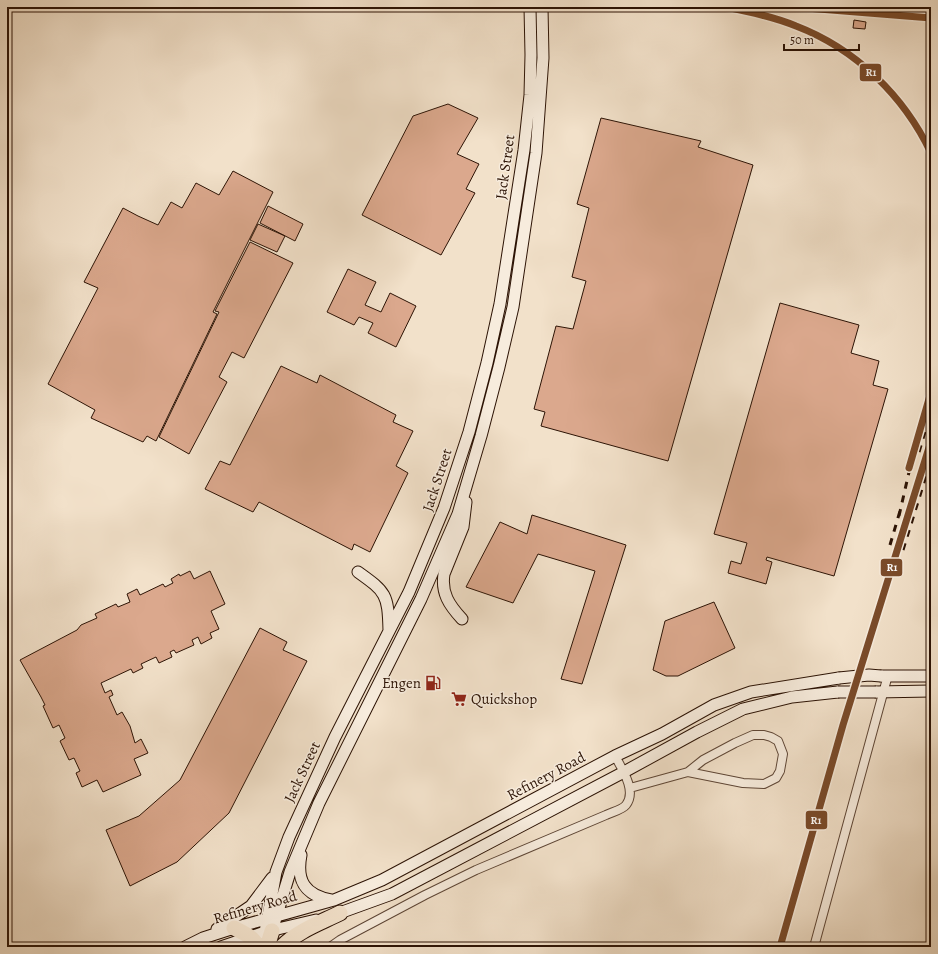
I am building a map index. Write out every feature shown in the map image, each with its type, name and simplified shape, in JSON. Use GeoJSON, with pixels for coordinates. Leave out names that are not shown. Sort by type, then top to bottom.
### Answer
{"type":"FeatureCollection","features":[{"type":"Feature","properties":{"kind":"highway"},"geometry":{"type":"LineString","coordinates":[[282,947],[293,937],[337,907]]}},
{"type":"Feature","properties":{"kind":"highway"},"geometry":{"type":"LineString","coordinates":[[234,928],[265,933]]}},
{"type":"Feature","properties":{"kind":"main road","name":"Jack Street"},"geometry":{"type":"LineString","coordinates":[[265,933],[276,872],[289,837],[335,737],[409,592],[444,508],[468,432],[479,393],[500,304],[524,150],[530,95],[530,7]]}},
{"type":"Feature","properties":{"kind":"main road","name":"Jack Street"},"geometry":{"type":"LineString","coordinates":[[265,933],[319,802],[421,599],[458,514],[499,367],[513,307],[536,153],[543,58],[542,7]]}},
{"type":"Feature","properties":{"kind":"main road"},"geometry":{"type":"LineString","coordinates":[[462,619],[448,601],[443,589],[443,581],[463,527],[468,479]]}},
{"type":"Feature","properties":{"kind":"main road"},"geometry":{"type":"LineString","coordinates":[[358,572],[378,586],[385,596],[389,608],[389,632]]}},
{"type":"Feature","properties":{"kind":"main road","name":"Refinery Road"},"geometry":{"type":"LineString","coordinates":[[185,947],[203,938],[234,928],[265,933],[337,907],[382,880],[615,756],[662,734],[714,705],[751,692],[839,678],[869,675],[931,676]]}},
{"type":"Feature","properties":{"kind":"main road","name":"Refinery Road"},"geometry":{"type":"LineString","coordinates":[[221,947],[337,907],[392,894],[624,772],[696,732],[743,709],[792,697],[838,692],[931,691]]}},
{"type":"Feature","properties":{"kind":"main road"},"geometry":{"type":"LineString","coordinates":[[751,692],[755,706]]}},
{"type":"Feature","properties":{"kind":"main road"},"geometry":{"type":"LineString","coordinates":[[303,839],[300,861],[300,873],[303,884],[314,895],[337,907]]}},
{"type":"Feature","properties":{"kind":"main road"},"geometry":{"type":"LineString","coordinates":[[203,938],[251,906],[276,872]]}},
{"type":"Feature","properties":{"kind":"street"},"geometry":{"type":"LineString","coordinates":[[814,947],[885,676]]}},
{"type":"Feature","properties":{"kind":"street"},"geometry":{"type":"LineString","coordinates":[[630,788],[688,772],[703,760],[753,735],[764,734],[771,736],[778,741],[784,754],[780,771],[776,778],[764,784],[743,783],[688,772]]}},
{"type":"Feature","properties":{"kind":"street"},"geometry":{"type":"LineString","coordinates":[[330,947],[340,940],[425,894],[476,870],[625,806],[629,798],[630,788],[624,772],[615,756]]}},
{"type":"Feature","properties":{"kind":"building"},"geometry":{"type":"Polygon","coordinates":[[[854,20],[866,22],[865,29],[853,28],[854,20]]]}},
{"type":"Feature","properties":{"kind":"building"},"geometry":{"type":"Polygon","coordinates":[[[448,104],[478,118],[457,154],[479,164],[466,189],[475,193],[441,255],[362,215],[413,116],[448,104]]]}},
{"type":"Feature","properties":{"kind":"building"},"geometry":{"type":"Polygon","coordinates":[[[601,118],[701,141],[698,147],[753,165],[668,461],[541,426],[545,412],[534,409],[556,326],[573,329],[586,281],[572,277],[589,208],[577,204],[601,118]]]}},
{"type":"Feature","properties":{"kind":"building"},"geometry":{"type":"Polygon","coordinates":[[[233,171],[273,192],[213,312],[217,314],[156,441],[147,436],[143,442],[91,418],[95,410],[48,384],[98,288],[84,282],[123,208],[158,225],[171,202],[182,208],[196,183],[219,195],[233,171]]]}},
{"type":"Feature","properties":{"kind":"building"},"geometry":{"type":"Polygon","coordinates":[[[268,206],[303,224],[295,241],[260,223],[268,206]]]}},
{"type":"Feature","properties":{"kind":"building"},"geometry":{"type":"Polygon","coordinates":[[[258,224],[285,236],[277,252],[250,240],[258,224]]]}},
{"type":"Feature","properties":{"kind":"building"},"geometry":{"type":"Polygon","coordinates":[[[250,242],[293,263],[244,358],[232,352],[219,377],[227,382],[189,454],[159,437],[219,312],[215,311],[250,242]]]}},
{"type":"Feature","properties":{"kind":"building"},"geometry":{"type":"Polygon","coordinates":[[[348,269],[376,282],[365,305],[381,312],[390,293],[416,306],[396,347],[368,333],[373,323],[359,317],[354,325],[327,312],[348,269]]]}},
{"type":"Feature","properties":{"kind":"building"},"geometry":{"type":"Polygon","coordinates":[[[780,303],[859,325],[851,353],[879,361],[873,385],[888,389],[834,576],[767,557],[766,560],[772,562],[766,584],[728,573],[731,561],[741,564],[747,543],[714,534],[780,303]]]}},
{"type":"Feature","properties":{"kind":"building"},"geometry":{"type":"Polygon","coordinates":[[[281,366],[317,383],[320,375],[396,415],[393,422],[413,431],[396,466],[408,473],[370,552],[354,544],[352,550],[259,502],[253,512],[205,489],[220,461],[230,465],[281,366]]]}},
{"type":"Feature","properties":{"kind":"building"},"geometry":{"type":"Polygon","coordinates":[[[532,515],[626,545],[582,684],[561,679],[595,571],[538,554],[513,603],[466,587],[500,522],[527,534],[532,515]]]}},
{"type":"Feature","properties":{"kind":"building"},"geometry":{"type":"Polygon","coordinates":[[[190,571],[194,579],[210,571],[225,604],[211,611],[219,629],[210,633],[212,638],[201,644],[198,637],[192,640],[194,645],[176,653],[174,650],[170,652],[172,657],[159,663],[156,657],[141,664],[143,668],[133,673],[131,669],[101,683],[105,693],[111,690],[113,695],[109,697],[117,715],[122,712],[130,726],[135,743],[141,739],[148,753],[134,759],[141,775],[103,792],[97,780],[82,787],[76,773],[80,771],[74,758],[69,760],[60,741],[65,738],[59,725],[53,728],[43,706],[45,705],[20,660],[77,630],[81,625],[97,618],[95,614],[116,604],[118,607],[130,602],[127,594],[137,589],[140,595],[163,584],[165,587],[173,583],[171,579],[179,574],[180,576],[190,571]]]}},
{"type":"Feature","properties":{"kind":"building"},"geometry":{"type":"Polygon","coordinates":[[[714,602],[735,648],[678,676],[666,676],[653,670],[665,621],[714,602]]]}},
{"type":"Feature","properties":{"kind":"building"},"geometry":{"type":"Polygon","coordinates":[[[260,628],[287,642],[283,650],[307,661],[229,813],[177,862],[130,886],[106,830],[139,816],[180,780],[260,628]]]}},
{"type":"Feature","properties":{"kind":"railway"},"geometry":{"type":"LineString","coordinates":[[726,7],[771,17],[796,26],[818,36],[858,61],[876,77],[907,112],[931,153]]}},
{"type":"Feature","properties":{"kind":"railway"},"geometry":{"type":"LineString","coordinates":[[899,516],[917,437],[931,392]]}},
{"type":"Feature","properties":{"kind":"railway"},"geometry":{"type":"LineString","coordinates":[[919,452],[927,425]]}},
{"type":"Feature","properties":{"kind":"railway"},"geometry":{"type":"LineString","coordinates":[[923,467],[931,441]]}},
{"type":"Feature","properties":{"kind":"railway"},"geometry":{"type":"LineString","coordinates":[[903,550],[931,460]]}},
{"type":"Feature","properties":{"kind":"railway"},"geometry":{"type":"LineString","coordinates":[[890,545],[900,511]]}},
{"type":"Feature","properties":{"kind":"railway"},"geometry":{"type":"LineString","coordinates":[[780,947],[843,725],[900,540]]}},
{"type":"Feature","properties":{"kind":"transit line","name":"R1"},"geometry":{"type":"LineString","coordinates":[[726,7],[771,17],[796,26],[818,36],[858,61],[876,77],[907,112],[931,153]]}},
{"type":"Feature","properties":{"kind":"transit line","name":"R1"},"geometry":{"type":"LineString","coordinates":[[794,7],[931,18]]}},
{"type":"Feature","properties":{"kind":"transit line","name":"R1"},"geometry":{"type":"LineString","coordinates":[[909,468],[931,392]]}},
{"type":"Feature","properties":{"kind":"transit line","name":"R1"},"geometry":{"type":"LineString","coordinates":[[780,947],[843,725],[931,441]]}},
{"type":"Feature","properties":{"kind":"place","name":"Engen"},"geometry":{"type":"Point","coordinates":[433,683]}},
{"type":"Feature","properties":{"kind":"place","name":"Quickshop"},"geometry":{"type":"Point","coordinates":[459,699]}}]}
